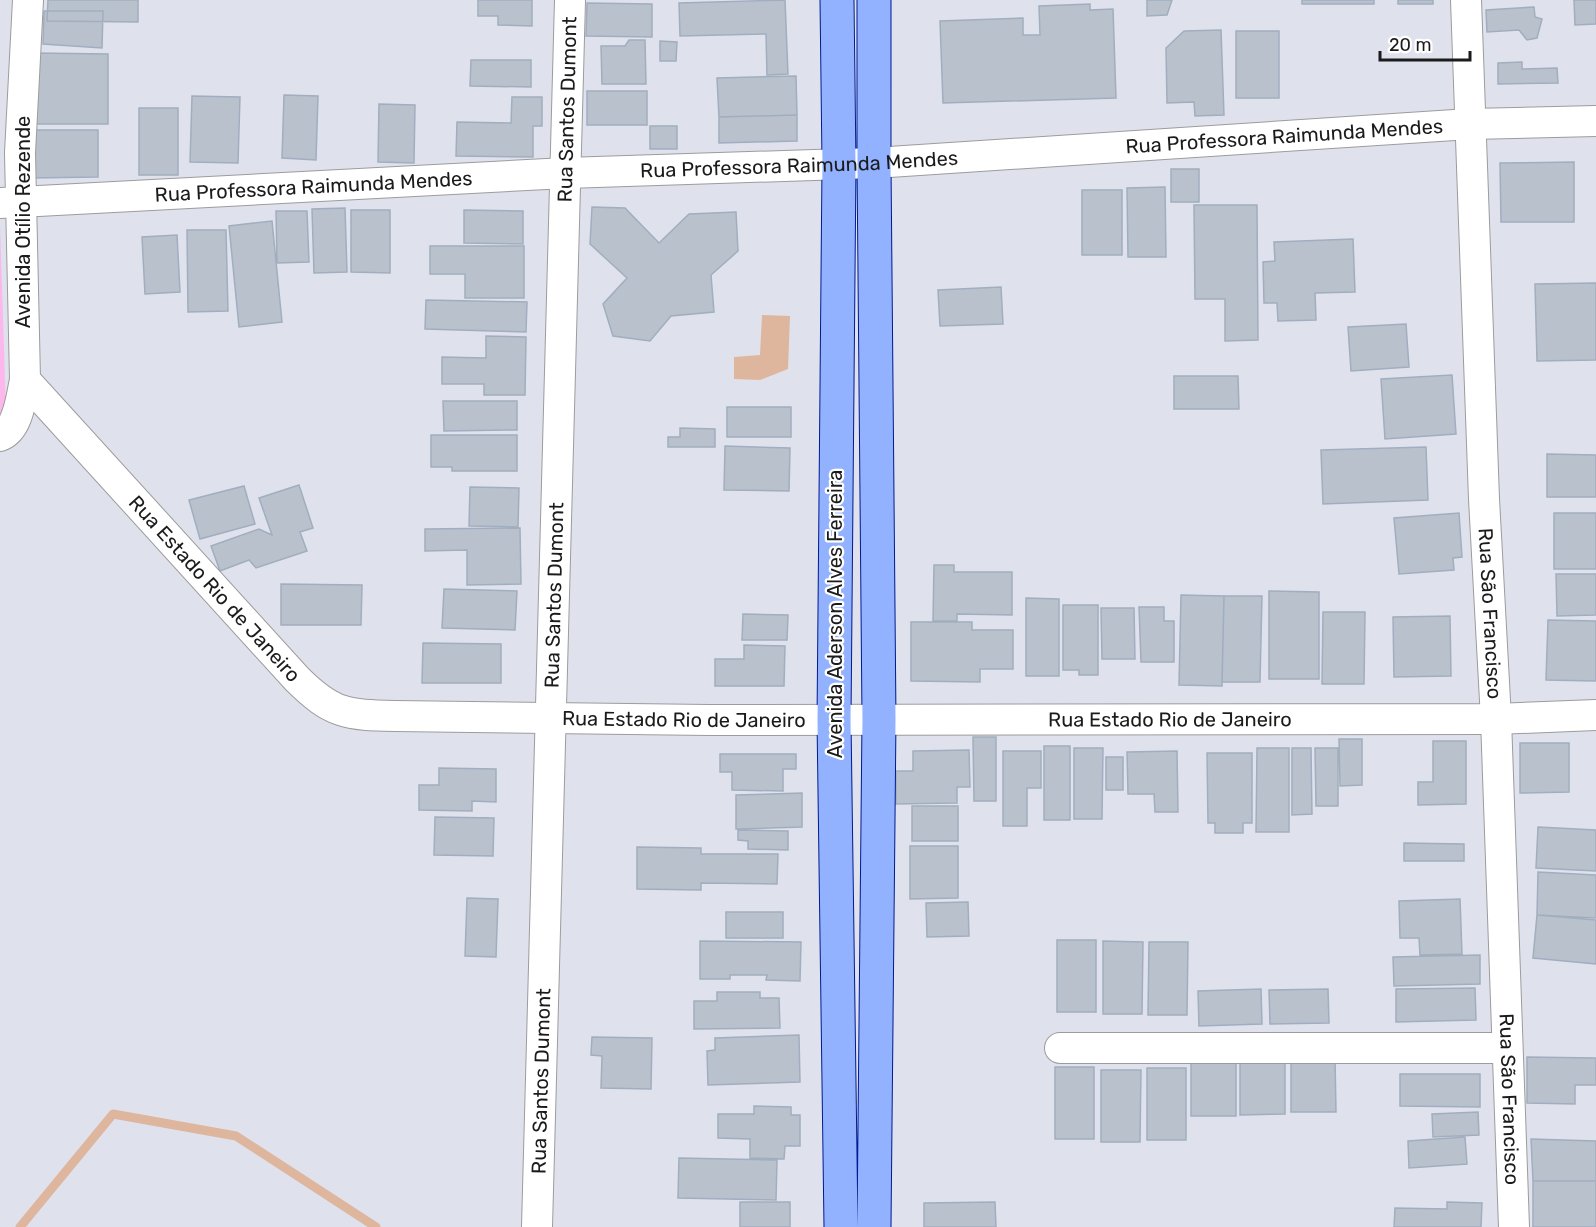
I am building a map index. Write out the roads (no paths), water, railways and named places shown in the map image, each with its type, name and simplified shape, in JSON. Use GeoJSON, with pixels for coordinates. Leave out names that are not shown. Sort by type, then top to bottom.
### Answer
{"type":"FeatureCollection","features":[{"type":"Feature","properties":{"kind":"main road","name":"Avenida Aderson Alves Ferreira"},"geometry":{"type":"LineString","coordinates":[[837,0],[839,164],[834,720],[841,1227]]}},
{"type":"Feature","properties":{"kind":"main road"},"geometry":{"type":"LineString","coordinates":[[874,0],[879,719],[874,1227]]}},
{"type":"Feature","properties":{"kind":"street","name":"Avenida Otílio Rezende"},"geometry":{"type":"LineString","coordinates":[[0,436],[10,428],[16,417],[25,380],[10,203],[20,153],[28,0]]}},
{"type":"Feature","properties":{"kind":"street","name":"Rua Santos Dumont"},"geometry":{"type":"LineString","coordinates":[[537,1227],[570,0]]}},
{"type":"Feature","properties":{"kind":"street","name":"Rua São Francisco"},"geometry":{"type":"LineString","coordinates":[[1466,0],[1484,499],[1496,719],[1514,1227]]}},
{"type":"Feature","properties":{"kind":"street","name":"Rua Professora Raimunda Mendes"},"geometry":{"type":"LineString","coordinates":[[10,203],[566,173],[874,163],[1470,124],[1596,121]]}},
{"type":"Feature","properties":{"kind":"street","name":"Rua Estado Rio de Janeiro"},"geometry":{"type":"LineString","coordinates":[[25,380],[247,626],[316,698],[333,709],[372,716],[834,720],[1496,719],[1596,715]]}},
{"type":"Feature","properties":{"kind":"street"},"geometry":{"type":"LineString","coordinates":[[1060,1048],[1507,1048]]}},
{"type":"Feature","properties":{"kind":"waterway"},"geometry":{"type":"LineString","coordinates":[[20,1227],[113,1114],[236,1136],[376,1227]]}}]}
